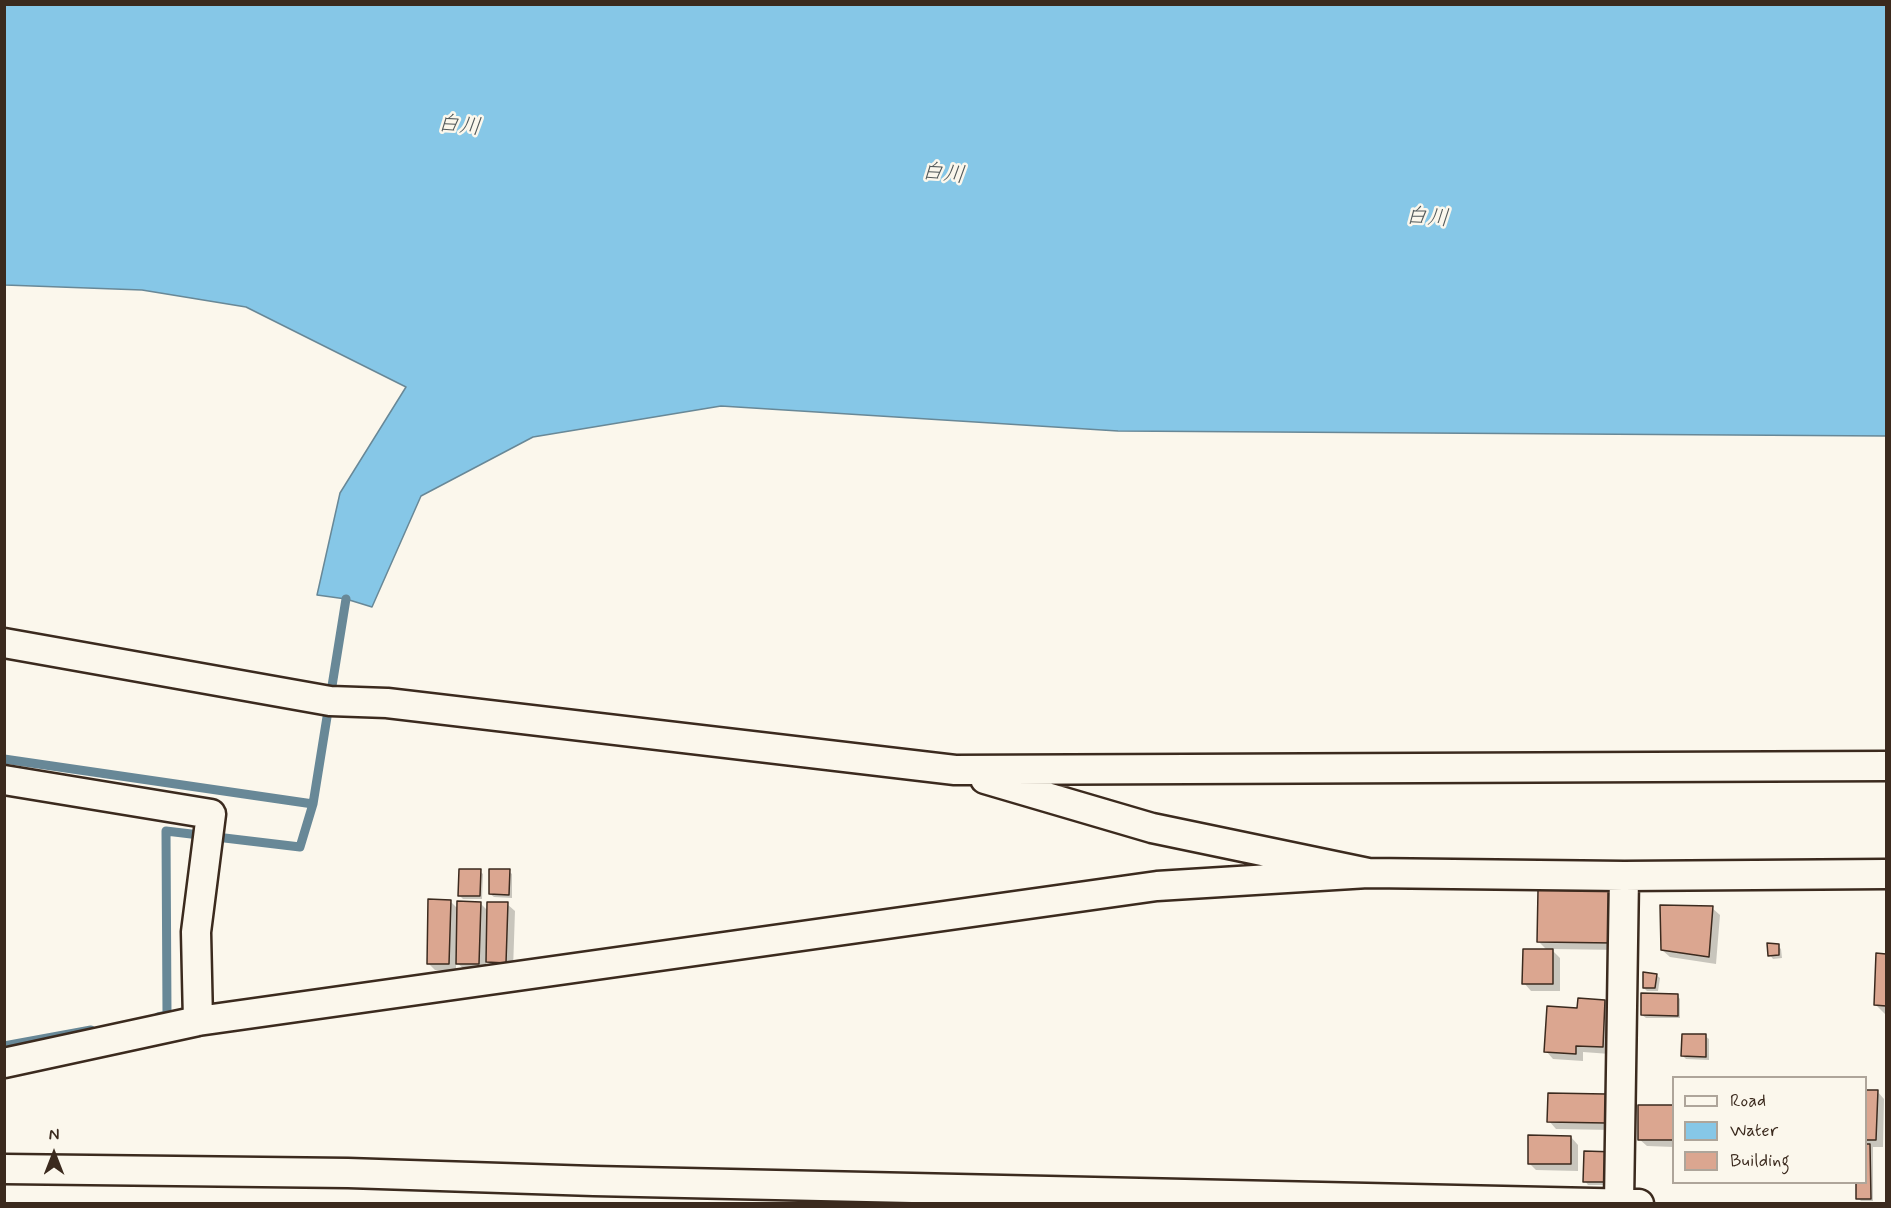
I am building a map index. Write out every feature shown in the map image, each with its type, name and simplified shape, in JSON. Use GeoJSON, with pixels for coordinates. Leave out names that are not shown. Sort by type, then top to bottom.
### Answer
{"type":"FeatureCollection","features":[{"type":"Feature","properties":{"kind":"street"},"geometry":{"type":"LineString","coordinates":[[4,643],[330,701],[387,704],[955,770],[1887,766]]}},
{"type":"Feature","properties":{"kind":"street"},"geometry":{"type":"LineString","coordinates":[[955,770],[1152,828],[1368,873]]}},
{"type":"Feature","properties":{"kind":"street"},"geometry":{"type":"LineString","coordinates":[[4,780],[211,814],[196,932],[198,1021]]}},
{"type":"Feature","properties":{"kind":"street"},"geometry":{"type":"LineString","coordinates":[[4,1063],[198,1021],[1157,886],[1368,873],[1624,876],[1887,874]]}},
{"type":"Feature","properties":{"kind":"street"},"geometry":{"type":"LineString","coordinates":[[1619,1203],[1624,876]]}},
{"type":"Feature","properties":{"kind":"street"},"geometry":{"type":"LineString","coordinates":[[4,1169],[348,1173],[606,1182],[1639,1203]]}},
{"type":"Feature","properties":{"kind":"water","name":"白川"},"geometry":{"type":"Polygon","coordinates":[[[5,4],[1886,5],[1886,436],[1118,431],[721,406],[533,437],[421,496],[372,607],[346,599],[317,595],[340,493],[406,387],[246,307],[142,290],[5,285],[5,4]]]}},
{"type":"Feature","properties":{"kind":"building"},"geometry":{"type":"Polygon","coordinates":[[[459,869],[481,869],[480,896],[458,896],[459,869]]]}},
{"type":"Feature","properties":{"kind":"building"},"geometry":{"type":"Polygon","coordinates":[[[489,869],[510,869],[509,895],[489,894],[489,869]]]}},
{"type":"Feature","properties":{"kind":"building"},"geometry":{"type":"Polygon","coordinates":[[[1538,890],[1615,891],[1614,943],[1537,942],[1538,890]]]}},
{"type":"Feature","properties":{"kind":"building"},"geometry":{"type":"Polygon","coordinates":[[[428,899],[451,900],[449,964],[427,964],[428,899]]]}},
{"type":"Feature","properties":{"kind":"building"},"geometry":{"type":"Polygon","coordinates":[[[457,901],[481,902],[479,964],[456,964],[457,901]]]}},
{"type":"Feature","properties":{"kind":"building"},"geometry":{"type":"Polygon","coordinates":[[[487,902],[508,902],[506,963],[486,962],[487,902]]]}},
{"type":"Feature","properties":{"kind":"building"},"geometry":{"type":"Polygon","coordinates":[[[1660,905],[1713,906],[1709,957],[1661,950],[1660,905]]]}},
{"type":"Feature","properties":{"kind":"building"},"geometry":{"type":"Polygon","coordinates":[[[1767,943],[1779,944],[1779,955],[1768,956],[1767,943]]]}},
{"type":"Feature","properties":{"kind":"building"},"geometry":{"type":"Polygon","coordinates":[[[1523,949],[1553,949],[1553,984],[1522,984],[1523,949]]]}},
{"type":"Feature","properties":{"kind":"building"},"geometry":{"type":"Polygon","coordinates":[[[1876,953],[1886,954],[1886,1006],[1874,1005],[1876,953]]]}},
{"type":"Feature","properties":{"kind":"building"},"geometry":{"type":"Polygon","coordinates":[[[1643,972],[1657,974],[1655,988],[1643,988],[1643,972]]]}},
{"type":"Feature","properties":{"kind":"building"},"geometry":{"type":"Polygon","coordinates":[[[1641,993],[1678,994],[1678,1016],[1641,1015],[1641,993]]]}},
{"type":"Feature","properties":{"kind":"building"},"geometry":{"type":"Polygon","coordinates":[[[1578,998],[1605,1000],[1603,1047],[1576,1046],[1576,1054],[1544,1052],[1547,1006],[1577,1008],[1578,998]]]}},
{"type":"Feature","properties":{"kind":"building"},"geometry":{"type":"Polygon","coordinates":[[[1682,1034],[1706,1034],[1706,1057],[1681,1056],[1682,1034]]]}},
{"type":"Feature","properties":{"kind":"building"},"geometry":{"type":"Polygon","coordinates":[[[1867,1090],[1878,1090],[1876,1140],[1867,1140],[1867,1090]]]}},
{"type":"Feature","properties":{"kind":"building"},"geometry":{"type":"Polygon","coordinates":[[[1548,1093],[1606,1094],[1606,1123],[1547,1122],[1548,1093]]]}},
{"type":"Feature","properties":{"kind":"building"},"geometry":{"type":"Polygon","coordinates":[[[1638,1105],[1672,1105],[1672,1140],[1638,1140],[1638,1105]]]}},
{"type":"Feature","properties":{"kind":"building"},"geometry":{"type":"Polygon","coordinates":[[[1528,1135],[1571,1136],[1571,1164],[1528,1164],[1528,1135]]]}},
{"type":"Feature","properties":{"kind":"building"},"geometry":{"type":"Polygon","coordinates":[[[1867,1144],[1870,1144],[1871,1199],[1856,1199],[1856,1184],[1867,1184],[1867,1144]]]}},
{"type":"Feature","properties":{"kind":"building"},"geometry":{"type":"Polygon","coordinates":[[[1584,1151],[1616,1152],[1616,1182],[1583,1182],[1584,1151]]]}},
{"type":"Feature","properties":{"kind":"waterway"},"geometry":{"type":"LineString","coordinates":[[4,759],[313,804],[346,599]]}},
{"type":"Feature","properties":{"kind":"waterway"},"geometry":{"type":"LineString","coordinates":[[158,1017],[167,1015],[166,831],[300,847],[313,804]]}},
{"type":"Feature","properties":{"kind":"waterway"},"geometry":{"type":"LineString","coordinates":[[4,1046],[91,1030]]}}]}
